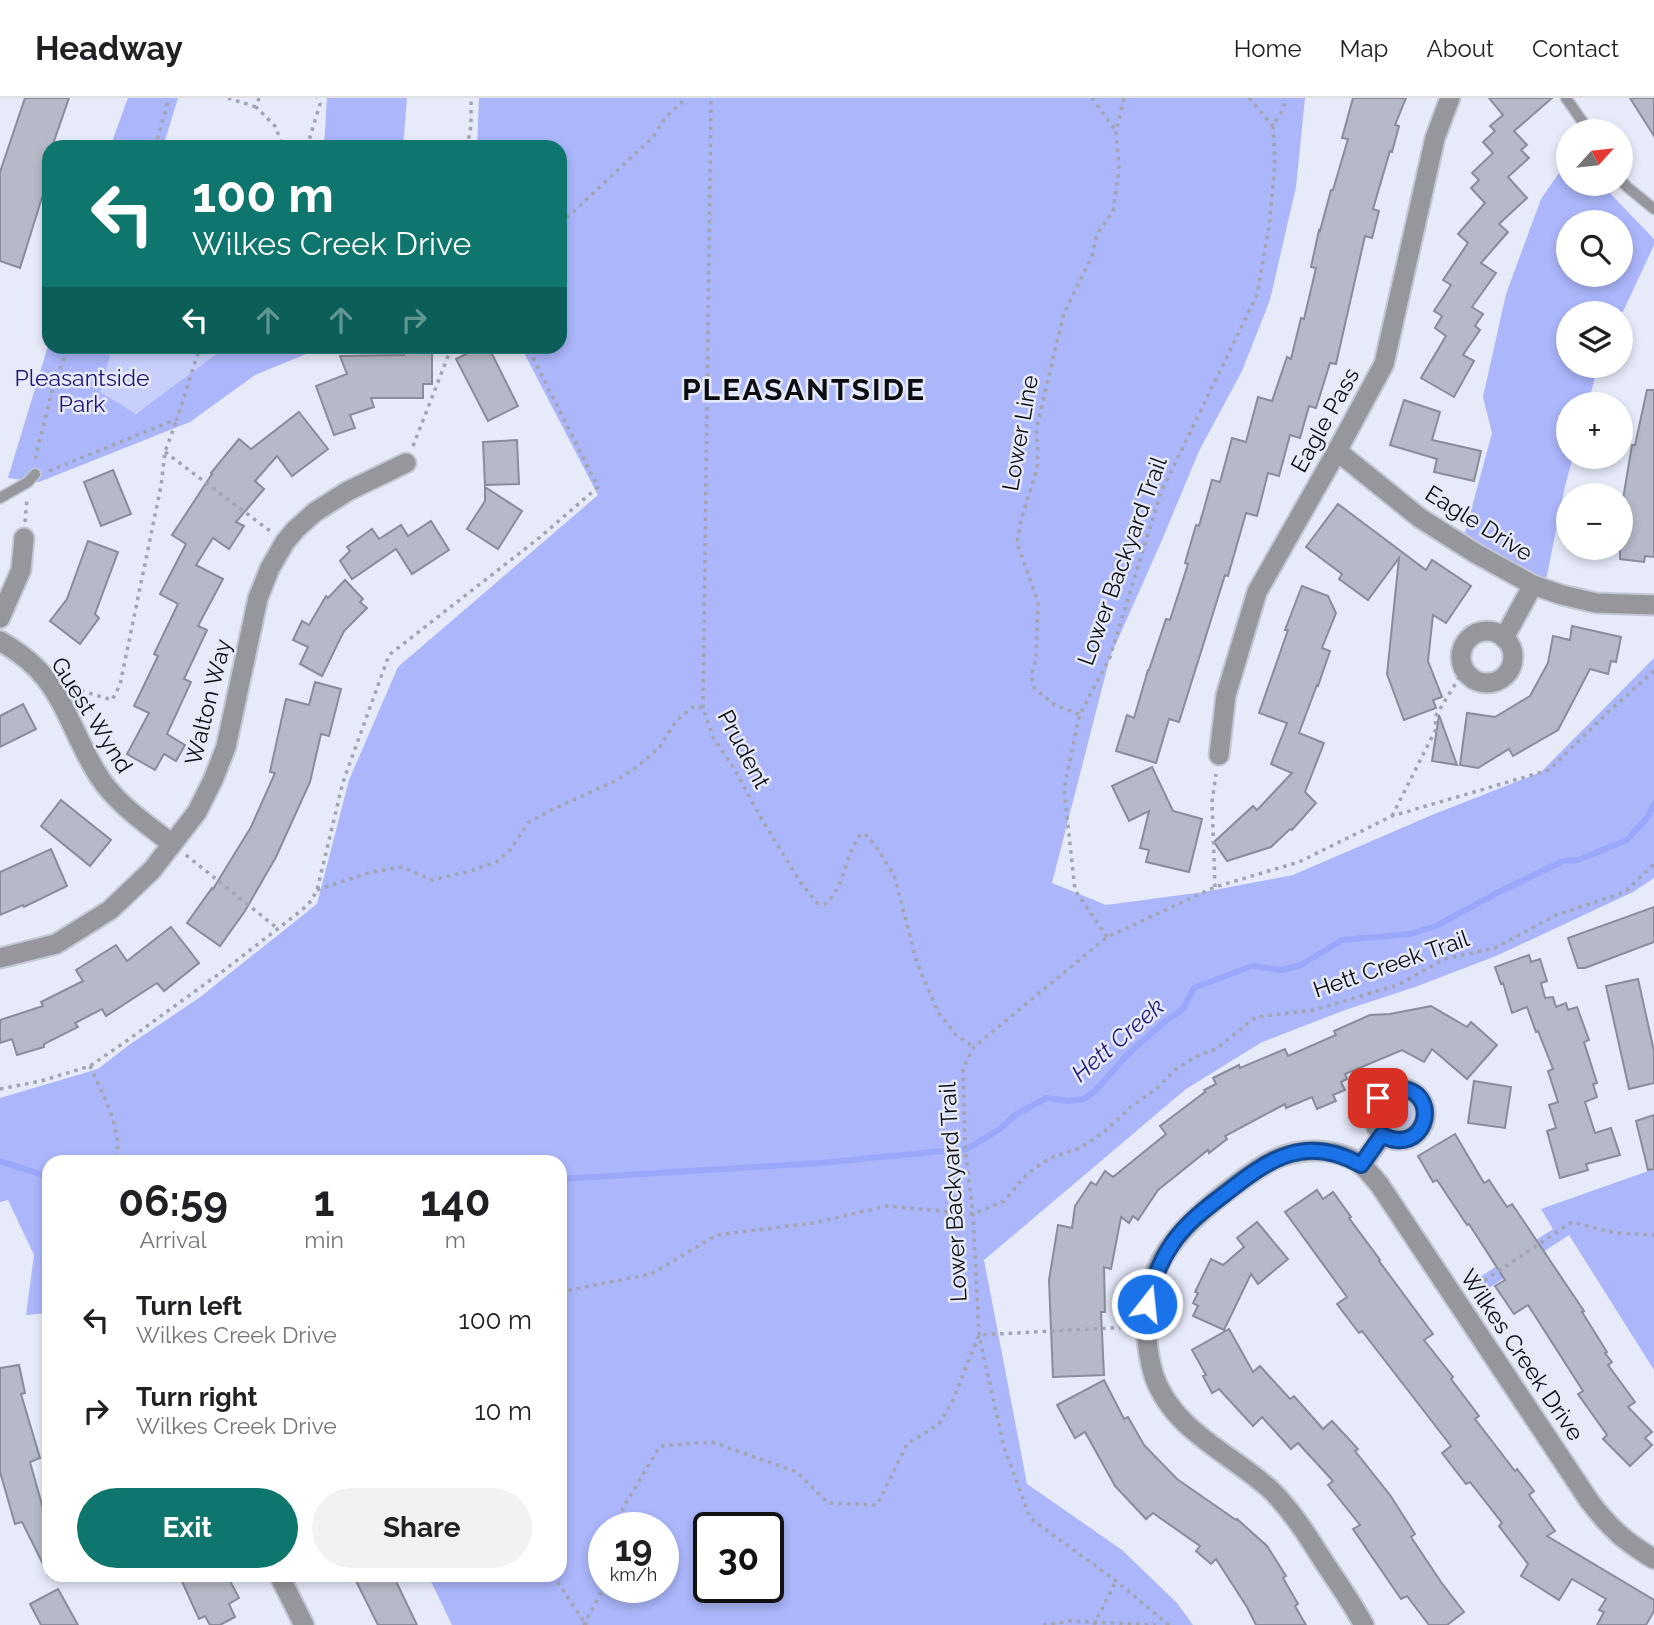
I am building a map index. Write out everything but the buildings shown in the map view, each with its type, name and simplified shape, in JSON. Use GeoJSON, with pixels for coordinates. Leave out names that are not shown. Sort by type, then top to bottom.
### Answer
{"type":"FeatureCollection","features":[{"type":"Feature","properties":{"kind":"street","name":"Eagle Pass"},"geometry":{"type":"LineString","coordinates":[[1219,755],[1226,695],[1257,592],[1384,364],[1435,138],[1451,98]]}},
{"type":"Feature","properties":{"kind":"street","name":"Eagle Drive"},"geometry":{"type":"LineString","coordinates":[[1337,451],[1420,518],[1533,585],[1596,603],[1654,605]]}},
{"type":"Feature","properties":{"kind":"street","name":"Walton Way"},"geometry":{"type":"LineString","coordinates":[[0,958],[55,944],[110,910],[152,870],[197,812],[213,780],[226,747],[258,598],[270,568],[285,542],[315,512],[348,491],[406,463]]}},
{"type":"Feature","properties":{"kind":"street"},"geometry":{"type":"LineString","coordinates":[[0,618],[21,570],[24,538]]}},
{"type":"Feature","properties":{"kind":"street"},"geometry":{"type":"LineString","coordinates":[[1504,638],[1533,585]]}},
{"type":"Feature","properties":{"kind":"street","name":"Guest Wynd"},"geometry":{"type":"LineString","coordinates":[[0,641],[17,651],[46,678],[108,789],[172,844]]}},
{"type":"Feature","properties":{"kind":"street"},"geometry":{"type":"LineString","coordinates":[[1361,1165],[1382,1135]]}},
{"type":"Feature","properties":{"kind":"street","name":"Wilkes Creek Drive"},"geometry":{"type":"LineString","coordinates":[[1364,1625],[1287,1508],[1259,1480],[1204,1441],[1183,1421],[1163,1394],[1154,1375],[1149,1352],[1147,1304],[1156,1271],[1172,1244],[1204,1209],[1254,1171],[1294,1152],[1336,1153],[1345,1156],[1361,1165],[1379,1184],[1590,1502],[1617,1534],[1654,1559]]}},
{"type":"Feature","properties":{"kind":"street"},"geometry":{"type":"LineString","coordinates":[[282,1582],[304,1625]]}},
{"type":"Feature","properties":{"kind":"lane"},"geometry":{"type":"LineString","coordinates":[[1566,98],[1581,119]]}},
{"type":"Feature","properties":{"kind":"lane"},"geometry":{"type":"LineString","coordinates":[[1633,192],[1654,209]]}},
{"type":"Feature","properties":{"kind":"lane"},"geometry":{"type":"LineString","coordinates":[[0,498],[32,478]]}},
{"type":"Feature","properties":{"kind":"path"},"geometry":{"type":"LineString","coordinates":[[157,140],[169,98]]}},
{"type":"Feature","properties":{"kind":"path"},"geometry":{"type":"LineString","coordinates":[[228,98],[256,107],[275,127],[280,140]]}},
{"type":"Feature","properties":{"kind":"path"},"geometry":{"type":"LineString","coordinates":[[256,107],[259,98]]}},
{"type":"Feature","properties":{"kind":"path"},"geometry":{"type":"LineString","coordinates":[[309,140],[320,104],[317,98]]}},
{"type":"Feature","properties":{"kind":"path"},"geometry":{"type":"LineString","coordinates":[[468,140],[471,98]]}},
{"type":"Feature","properties":{"kind":"path"},"geometry":{"type":"LineString","coordinates":[[567,217],[653,137],[665,118],[686,98]]}},
{"type":"Feature","properties":{"kind":"path"},"geometry":{"type":"LineString","coordinates":[[703,708],[711,98]]}},
{"type":"Feature","properties":{"kind":"path"},"geometry":{"type":"LineString","coordinates":[[1092,98],[1116,131]]}},
{"type":"Feature","properties":{"kind":"path","name":"Lower Line"},"geometry":{"type":"LineString","coordinates":[[1080,715],[1055,705],[1035,689],[1031,676],[1036,659],[1038,602],[1017,543],[1021,520],[1037,469],[1035,430],[1061,323],[1092,256],[1097,234],[1113,211],[1119,169],[1116,131],[1124,98]]}},
{"type":"Feature","properties":{"kind":"path"},"geometry":{"type":"LineString","coordinates":[[1248,98],[1273,126]]}},
{"type":"Feature","properties":{"kind":"path","name":"Lower Backyard Trail"},"geometry":{"type":"LineString","coordinates":[[1107,937],[1075,890],[1064,789],[1080,715],[1110,657],[1161,492],[1257,295],[1269,226],[1275,164],[1273,126],[1284,107],[1285,98]]}},
{"type":"Feature","properties":{"kind":"path"},"geometry":{"type":"LineString","coordinates":[[24,538],[34,456],[54,383],[66,354]]}},
{"type":"Feature","properties":{"kind":"path"},"geometry":{"type":"LineString","coordinates":[[59,700],[78,688],[112,700],[120,685],[161,486],[165,452],[198,354]]}},
{"type":"Feature","properties":{"kind":"path"},"geometry":{"type":"LineString","coordinates":[[406,463],[449,354]]}},
{"type":"Feature","properties":{"kind":"path"},"geometry":{"type":"LineString","coordinates":[[0,1089],[41,1081],[90,1066],[223,971],[311,901],[317,890],[343,782],[389,655],[540,538],[598,487],[531,354]]}},
{"type":"Feature","properties":{"kind":"path"},"geometry":{"type":"LineString","coordinates":[[32,478],[177,419]]}},
{"type":"Feature","properties":{"kind":"path"},"geometry":{"type":"LineString","coordinates":[[165,452],[285,542]]}},
{"type":"Feature","properties":{"kind":"path"},"geometry":{"type":"LineString","coordinates":[[974,1047],[1107,937],[1215,887],[1299,862],[1392,816],[1549,770],[1654,671]]}},
{"type":"Feature","properties":{"kind":"path"},"geometry":{"type":"LineString","coordinates":[[1392,816],[1436,729],[1435,717],[1459,678]]}},
{"type":"Feature","properties":{"kind":"path","name":"Prudent"},"geometry":{"type":"LineString","coordinates":[[317,890],[371,872],[402,867],[432,880],[496,862],[510,850],[528,823],[626,774],[659,748],[676,721],[694,706],[703,708],[713,737],[799,880],[817,903],[825,904],[831,900],[860,834],[866,834],[875,845],[894,875],[917,962],[937,1012],[956,1035],[974,1047]]}},
{"type":"Feature","properties":{"kind":"path"},"geometry":{"type":"LineString","coordinates":[[1215,887],[1212,802],[1219,755]]}},
{"type":"Feature","properties":{"kind":"path"},"geometry":{"type":"LineString","coordinates":[[172,844],[277,928]]}},
{"type":"Feature","properties":{"kind":"path","name":"Hett Creek Trail"},"geometry":{"type":"LineString","coordinates":[[973,1214],[1004,1200],[1028,1173],[1050,1158],[1080,1148],[1104,1132],[1176,1069],[1195,1057],[1216,1049],[1256,1017],[1314,1010],[1398,985],[1444,959],[1495,948],[1556,915],[1625,892],[1654,864]]}},
{"type":"Feature","properties":{"kind":"path","name":"Lower Backyard Trail"},"geometry":{"type":"LineString","coordinates":[[974,1047],[963,1068],[965,1149],[973,1214],[978,1335],[1004,1447],[1030,1518],[1116,1581],[1169,1625]]}},
{"type":"Feature","properties":{"kind":"path"},"geometry":{"type":"LineString","coordinates":[[90,1066],[111,1116],[118,1143],[116,1155]]}},
{"type":"Feature","properties":{"kind":"path"},"geometry":{"type":"LineString","coordinates":[[567,1292],[652,1274],[717,1235],[813,1223],[887,1206],[973,1214]]}},
{"type":"Feature","properties":{"kind":"path"},"geometry":{"type":"LineString","coordinates":[[1468,1291],[1572,1222],[1615,1233],[1654,1235]]}},
{"type":"Feature","properties":{"kind":"path"},"geometry":{"type":"LineString","coordinates":[[623,1512],[660,1446],[712,1442],[797,1472],[828,1503],[877,1505],[907,1444],[939,1424],[952,1402],[978,1335],[1131,1326]]}},
{"type":"Feature","properties":{"kind":"path"},"geometry":{"type":"LineString","coordinates":[[1094,1624],[1116,1581]]}},
{"type":"Feature","properties":{"kind":"path"},"geometry":{"type":"LineString","coordinates":[[558,1582],[585,1624],[596,1603]]}},
{"type":"Feature","properties":{"kind":"path"},"geometry":{"type":"LineString","coordinates":[[1043,1625],[1071,1621],[1156,1625]]}},
{"type":"Feature","properties":{"kind":"green space"},"geometry":{"type":"Polygon","coordinates":[[[128,98],[178,98],[165,140],[113,140],[128,98]]]}},
{"type":"Feature","properties":{"kind":"green space"},"geometry":{"type":"Polygon","coordinates":[[[327,98],[407,98],[404,140],[324,140],[327,98]]]}},
{"type":"Feature","properties":{"kind":"green space"},"geometry":{"type":"Polygon","coordinates":[[[479,98],[1305,98],[1296,187],[1270,300],[1242,371],[1199,451],[1110,657],[1052,883],[1106,905],[1204,892],[1293,875],[1541,772],[1654,658],[1654,878],[1633,892],[1496,956],[1262,1042],[1186,1089],[984,1260],[1027,1484],[1122,1550],[1177,1603],[1193,1625],[452,1625],[431,1582],[567,1582],[567,1155],[42,1155],[42,1314],[26,1315],[34,1255],[8,1200],[0,1202],[0,1098],[98,1069],[199,998],[317,904],[349,780],[398,667],[598,495],[525,354],[567,354],[567,140],[477,140],[479,98]]]}},
{"type":"Feature","properties":{"kind":"green space"},"geometry":{"type":"Polygon","coordinates":[[[1556,177],[1556,196],[1613,196],[1626,210],[1556,210],[1556,287],[1633,287],[1633,217],[1654,239],[1654,245],[1628,301],[1556,301],[1556,378],[1595,378],[1591,392],[1556,392],[1556,469],[1570,469],[1566,483],[1556,483],[1556,531],[1546,580],[1513,565],[1465,533],[1492,433],[1483,397],[1506,294],[1541,199],[1556,177]]]}},
{"type":"Feature","properties":{"kind":"green space","name":"Pleasantside Park"},"geometry":{"type":"Polygon","coordinates":[[[46,354],[251,354],[8,478],[46,354]]]}},
{"type":"Feature","properties":{"kind":"green space"},"geometry":{"type":"Polygon","coordinates":[[[46,354],[110,354],[100,392],[136,414],[217,354],[306,354],[255,375],[190,422],[39,482],[8,478],[46,354]]]}},
{"type":"Feature","properties":{"kind":"green space"},"geometry":{"type":"Polygon","coordinates":[[[1399,1100],[1409,1104],[1413,1114],[1409,1124],[1399,1128],[1389,1124],[1385,1114],[1389,1104],[1399,1100]]]}},
{"type":"Feature","properties":{"kind":"green space"},"geometry":{"type":"Polygon","coordinates":[[[1654,1169],[1654,1370],[1569,1235],[1480,1294],[1471,1283],[1553,1229],[1541,1209],[1654,1169]]]}},
{"type":"Feature","properties":{"kind":"waterway","name":"Hett Creek"},"geometry":{"type":"LineString","coordinates":[[567,1179],[819,1163],[965,1149],[1000,1129],[1016,1114],[1047,1098],[1068,1101],[1084,1099],[1096,1090],[1127,1055],[1183,1009],[1194,988],[1252,966],[1282,970],[1301,965],[1342,940],[1411,934],[1436,926],[1563,861],[1578,860],[1627,840],[1647,818],[1654,804]]}},
{"type":"Feature","properties":{"kind":"waterway","name":"Hett Creek"},"geometry":{"type":"LineString","coordinates":[[0,1161],[42,1175]]}},
{"type":"Feature","properties":{"kind":"district","name":"PLEASANTSIDE"},"geometry":{"type":"Point","coordinates":[804,390]}},
{"type":"Feature","properties":{"kind":"route"},"geometry":{"type":"LineString","coordinates":[[1147,1304],[1156,1271],[1172,1244],[1204,1209],[1254,1171],[1282,1156],[1308,1151],[1336,1153],[1361,1165],[1382,1135],[1398,1141],[1413,1137],[1419,1131],[1425,1116],[1424,1108],[1416,1094],[1401,1088],[1385,1092],[1378,1098]]}}]}
